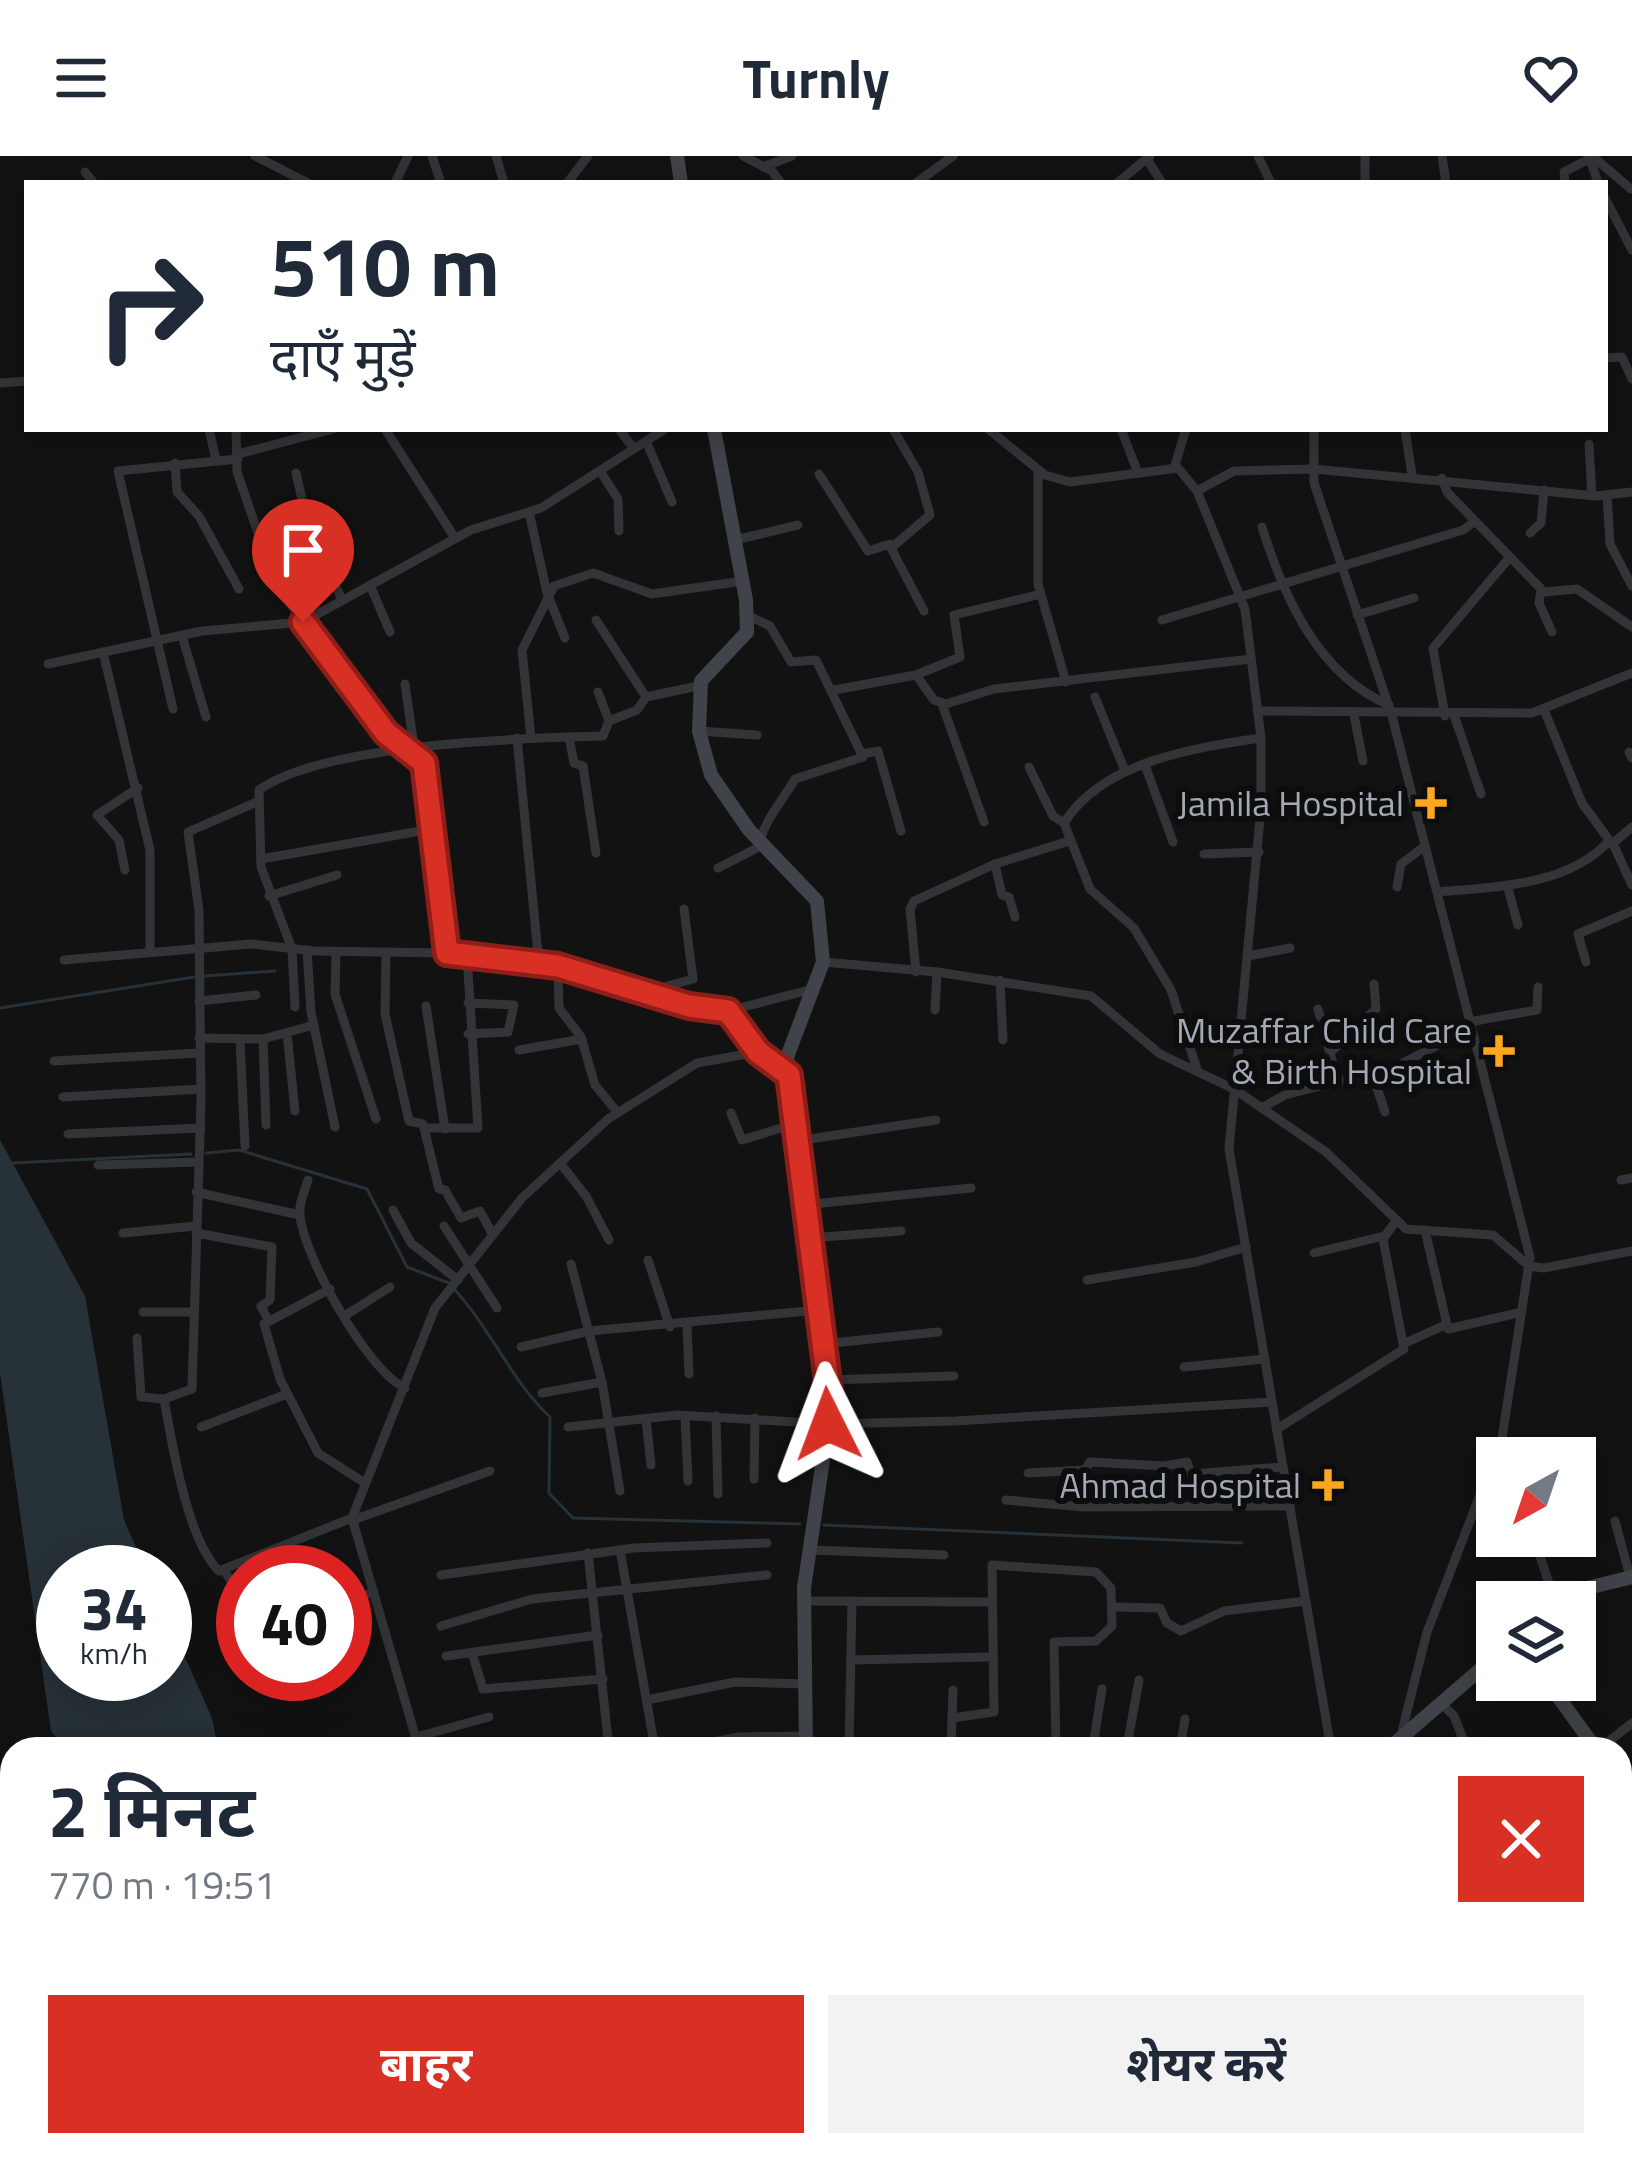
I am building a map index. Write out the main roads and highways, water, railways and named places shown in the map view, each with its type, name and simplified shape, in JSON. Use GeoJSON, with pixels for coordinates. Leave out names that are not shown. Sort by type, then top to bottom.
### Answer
{"type":"FeatureCollection","features":[{"type":"Feature","properties":{"kind":"waterway"},"geometry":{"type":"LineString","coordinates":[[205,976],[275,971]]}},
{"type":"Feature","properties":{"kind":"waterway"},"geometry":{"type":"LineString","coordinates":[[0,1008],[194,977]]}},
{"type":"Feature","properties":{"kind":"waterway"},"geometry":{"type":"LineString","coordinates":[[206,1153],[239,1150],[367,1189],[407,1267],[449,1283]]}},
{"type":"Feature","properties":{"kind":"waterway"},"geometry":{"type":"LineString","coordinates":[[13,1163],[191,1154]]}},
{"type":"Feature","properties":{"kind":"waterway"},"geometry":{"type":"LineString","coordinates":[[455,1290],[550,1417],[549,1493],[573,1518],[800,1524]]}},
{"type":"Feature","properties":{"kind":"waterway"},"geometry":{"type":"LineString","coordinates":[[824,1525],[1242,1543]]}},
{"type":"Feature","properties":{"kind":"place","name":"Jamila Hospital"},"geometry":{"type":"Point","coordinates":[1431,803]}},
{"type":"Feature","properties":{"kind":"place","name":"Muzaffar Child Care & Birth Hospital"},"geometry":{"type":"Point","coordinates":[1499,1051]}},
{"type":"Feature","properties":{"kind":"place","name":"Ahmad Hospital"},"geometry":{"type":"Point","coordinates":[1328,1485]}}]}
